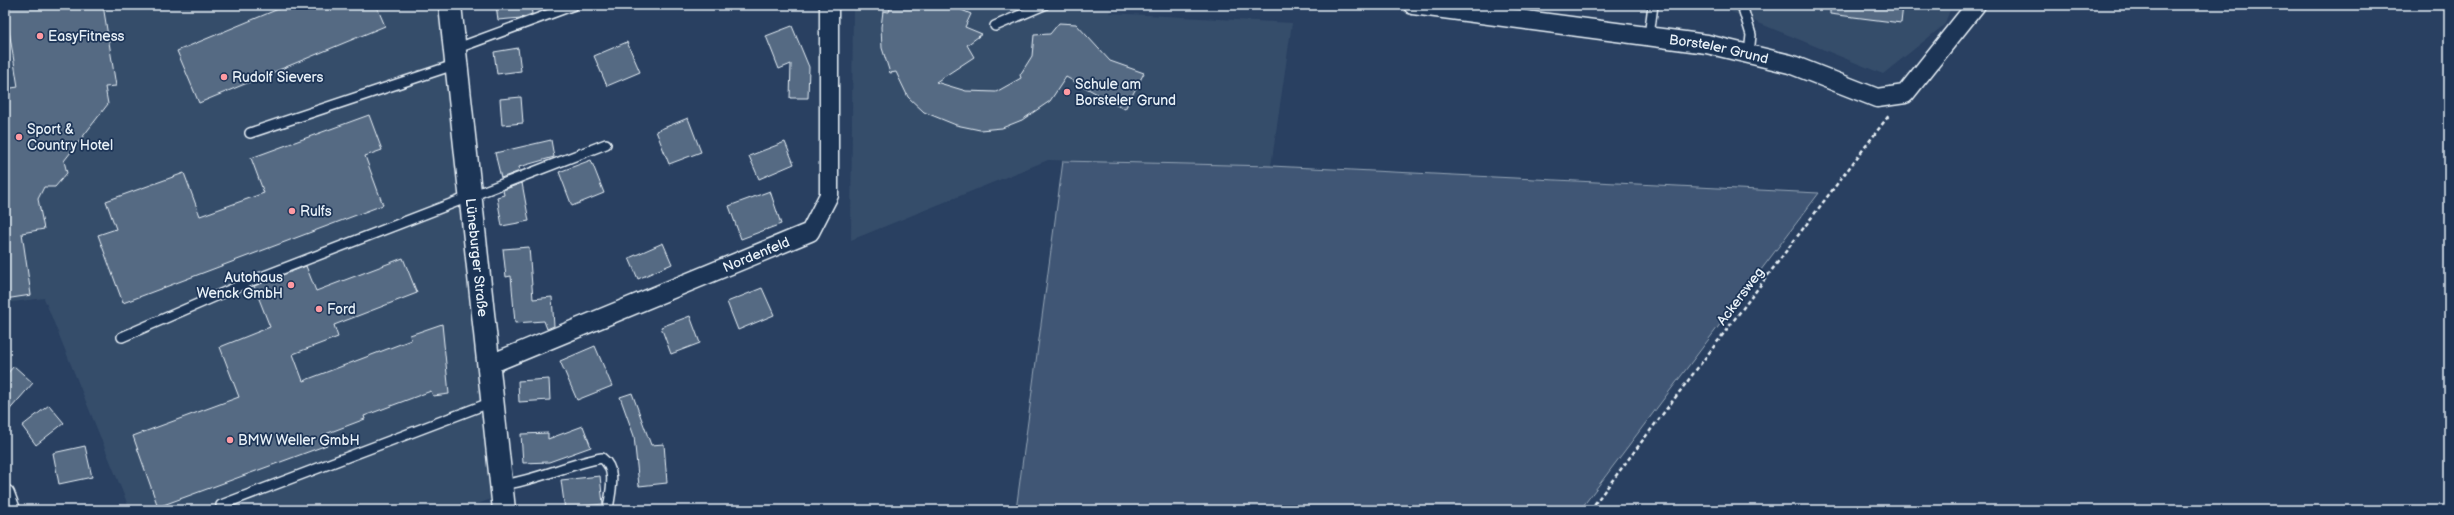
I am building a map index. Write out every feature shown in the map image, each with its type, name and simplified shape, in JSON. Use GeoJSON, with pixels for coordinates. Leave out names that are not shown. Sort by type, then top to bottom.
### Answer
{"type":"FeatureCollection","features":[{"type":"Feature","properties":{"kind":"main road","name":"Lüneburger Straße"},"geometry":{"type":"LineString","coordinates":[[450,5],[504,510]]}},
{"type":"Feature","properties":{"kind":"street","name":"Nordenfeld"},"geometry":{"type":"LineString","coordinates":[[488,365],[810,232],[829,195],[829,5]]}},
{"type":"Feature","properties":{"kind":"street","name":"Borsteler Grund"},"geometry":{"type":"LineString","coordinates":[[1413,5],[1708,44],[1790,64],[1877,98],[1905,94]]}},
{"type":"Feature","properties":{"kind":"street"},"geometry":{"type":"LineString","coordinates":[[1905,94],[1976,5]]}},
{"type":"Feature","properties":{"kind":"street"},"geometry":{"type":"LineString","coordinates":[[5,494],[11,510]]}},
{"type":"Feature","properties":{"kind":"lane"},"geometry":{"type":"LineString","coordinates":[[250,133],[456,57],[574,5]]}},
{"type":"Feature","properties":{"kind":"lane"},"geometry":{"type":"LineString","coordinates":[[995,26],[1044,5]]}},
{"type":"Feature","properties":{"kind":"lane"},"geometry":{"type":"LineString","coordinates":[[1649,36],[1654,5]]}},
{"type":"Feature","properties":{"kind":"lane"},"geometry":{"type":"LineString","coordinates":[[1742,5],[1751,35],[1750,54]]}},
{"type":"Feature","properties":{"kind":"lane"},"geometry":{"type":"LineString","coordinates":[[122,337],[246,282],[606,144]]}},
{"type":"Feature","properties":{"kind":"lane"},"geometry":{"type":"LineString","coordinates":[[222,505],[492,402]]}},
{"type":"Feature","properties":{"kind":"lane"},"geometry":{"type":"LineString","coordinates":[[501,485],[556,471],[583,461],[602,458],[609,464],[612,471],[608,510]]}},
{"type":"Feature","properties":{"kind":"path","name":"Ackersweg"},"geometry":{"type":"LineString","coordinates":[[1590,510],[1905,94]]}},
{"type":"Feature","properties":{"kind":"shaded area"},"geometry":{"type":"Polygon","coordinates":[[[5,5],[450,5],[502,495],[461,510],[130,510],[44,298],[5,303],[5,5]]]}},
{"type":"Feature","properties":{"kind":"shaded area","name":"Schule am Borsteler Grund"},"geometry":{"type":"Polygon","coordinates":[[[853,5],[1112,5],[1110,13],[1292,23],[1271,166],[1048,160],[851,240],[853,5]]]}},
{"type":"Feature","properties":{"kind":"shaded area"},"geometry":{"type":"Polygon","coordinates":[[[1685,5],[1952,5],[1944,25],[1883,74],[1727,10],[1685,5]]]}},
{"type":"Feature","properties":{"kind":"shaded area"},"geometry":{"type":"Polygon","coordinates":[[[1063,161],[1271,166],[1819,193],[1580,510],[1016,510],[1063,161]]]}},
{"type":"Feature","properties":{"kind":"building"},"geometry":{"type":"Polygon","coordinates":[[[5,5],[103,5],[116,86],[105,87],[108,104],[64,161],[67,173],[55,187],[44,187],[38,199],[44,229],[22,233],[31,295],[5,299],[5,89],[18,87],[5,5]]]}},
{"type":"Feature","properties":{"kind":"building","name":"Rudolf Sievers"},"geometry":{"type":"Polygon","coordinates":[[[288,5],[376,5],[385,26],[199,103],[177,51],[288,5]]]}},
{"type":"Feature","properties":{"kind":"building"},"geometry":{"type":"Polygon","coordinates":[[[496,5],[531,5],[532,14],[521,18],[498,20],[496,5]]]}},
{"type":"Feature","properties":{"kind":"building"},"geometry":{"type":"Polygon","coordinates":[[[891,5],[950,5],[971,14],[965,27],[982,34],[967,45],[974,57],[936,82],[966,91],[996,92],[1021,78],[1020,75],[1032,56],[1034,35],[1050,34],[1059,23],[1076,24],[1110,61],[1144,73],[1125,109],[1066,77],[1050,101],[1022,120],[1002,128],[980,130],[956,125],[924,112],[908,97],[896,72],[890,73],[882,48],[881,27],[883,11],[889,12],[891,5]]]}},
{"type":"Feature","properties":{"kind":"building"},"geometry":{"type":"Polygon","coordinates":[[[1830,5],[1903,5],[1901,23],[1830,14],[1830,5]]]}},
{"type":"Feature","properties":{"kind":"building"},"geometry":{"type":"Polygon","coordinates":[[[792,26],[809,67],[808,98],[790,98],[791,64],[779,69],[766,36],[792,26]]]}},
{"type":"Feature","properties":{"kind":"building"},"geometry":{"type":"Polygon","coordinates":[[[627,42],[640,72],[607,86],[594,56],[627,42]]]}},
{"type":"Feature","properties":{"kind":"building"},"geometry":{"type":"Polygon","coordinates":[[[518,48],[521,71],[497,74],[494,52],[518,48]]]}},
{"type":"Feature","properties":{"kind":"building"},"geometry":{"type":"Polygon","coordinates":[[[521,97],[523,123],[502,125],[500,99],[521,97]]]}},
{"type":"Feature","properties":{"kind":"building","name":"Rulfs"},"geometry":{"type":"Polygon","coordinates":[[[369,115],[382,150],[365,156],[383,205],[123,303],[98,235],[116,229],[106,201],[184,173],[200,216],[264,193],[251,158],[369,115]]]}},
{"type":"Feature","properties":{"kind":"building"},"geometry":{"type":"Polygon","coordinates":[[[688,118],[701,152],[669,164],[656,131],[688,118]]]}},
{"type":"Feature","properties":{"kind":"building"},"geometry":{"type":"Polygon","coordinates":[[[551,140],[554,157],[519,167],[520,171],[501,178],[495,153],[551,140]]]}},
{"type":"Feature","properties":{"kind":"building"},"geometry":{"type":"Polygon","coordinates":[[[785,142],[794,164],[759,179],[749,156],[785,142]]]}},
{"type":"Feature","properties":{"kind":"building"},"geometry":{"type":"Polygon","coordinates":[[[591,160],[604,193],[572,206],[559,172],[591,160]]]}},
{"type":"Feature","properties":{"kind":"building"},"geometry":{"type":"Polygon","coordinates":[[[522,183],[529,221],[502,226],[497,197],[504,195],[503,190],[522,183]]]}},
{"type":"Feature","properties":{"kind":"building"},"geometry":{"type":"Polygon","coordinates":[[[770,191],[781,224],[741,239],[729,206],[770,191]]]}},
{"type":"Feature","properties":{"kind":"building"},"geometry":{"type":"Polygon","coordinates":[[[663,243],[672,264],[638,279],[629,258],[663,243]]]}},
{"type":"Feature","properties":{"kind":"building"},"geometry":{"type":"Polygon","coordinates":[[[529,247],[533,299],[552,297],[554,326],[547,329],[544,321],[515,323],[511,276],[506,277],[503,249],[529,247]]]}},
{"type":"Feature","properties":{"kind":"building"},"geometry":{"type":"Polygon","coordinates":[[[403,258],[417,293],[334,325],[338,337],[293,354],[303,381],[411,340],[410,335],[442,324],[449,394],[433,396],[431,391],[364,416],[365,419],[323,435],[327,445],[158,507],[133,436],[239,397],[220,347],[270,327],[254,286],[306,266],[316,291],[403,258]]]}},
{"type":"Feature","properties":{"kind":"building"},"geometry":{"type":"Polygon","coordinates":[[[762,288],[774,315],[738,330],[727,302],[762,288]]]}},
{"type":"Feature","properties":{"kind":"building"},"geometry":{"type":"Polygon","coordinates":[[[690,316],[700,343],[671,354],[661,327],[690,316]]]}},
{"type":"Feature","properties":{"kind":"building"},"geometry":{"type":"Polygon","coordinates":[[[595,346],[612,386],[577,400],[560,361],[595,346]]]}},
{"type":"Feature","properties":{"kind":"building"},"geometry":{"type":"Polygon","coordinates":[[[14,366],[33,383],[5,415],[5,376],[14,366]]]}},
{"type":"Feature","properties":{"kind":"building"},"geometry":{"type":"Polygon","coordinates":[[[549,379],[550,400],[519,402],[518,381],[549,379]]]}},
{"type":"Feature","properties":{"kind":"building"},"geometry":{"type":"Polygon","coordinates":[[[632,393],[651,445],[664,444],[667,483],[639,486],[634,436],[620,397],[632,393]]]}},
{"type":"Feature","properties":{"kind":"building"},"geometry":{"type":"Polygon","coordinates":[[[49,405],[64,423],[36,445],[22,426],[49,405]]]}},
{"type":"Feature","properties":{"kind":"building"},"geometry":{"type":"Polygon","coordinates":[[[583,426],[591,447],[549,462],[523,463],[521,434],[548,433],[548,439],[583,426]]]}},
{"type":"Feature","properties":{"kind":"building"},"geometry":{"type":"Polygon","coordinates":[[[85,446],[92,477],[59,484],[53,453],[85,446]]]}},
{"type":"Feature","properties":{"kind":"building"},"geometry":{"type":"Polygon","coordinates":[[[600,476],[603,504],[584,506],[585,510],[565,510],[561,480],[600,476]]]}},
{"type":"Feature","properties":{"kind":"place","name":"EasyFitness"},"geometry":{"type":"Point","coordinates":[40,36]}},
{"type":"Feature","properties":{"kind":"place","name":"Rudolf Sievers"},"geometry":{"type":"Point","coordinates":[224,77]}},
{"type":"Feature","properties":{"kind":"place","name":"Schule am Borsteler Grund"},"geometry":{"type":"Point","coordinates":[1067,92]}},
{"type":"Feature","properties":{"kind":"place","name":"Sport & Country Hotel"},"geometry":{"type":"Point","coordinates":[19,137]}},
{"type":"Feature","properties":{"kind":"place","name":"Rulfs"},"geometry":{"type":"Point","coordinates":[292,211]}},
{"type":"Feature","properties":{"kind":"place","name":"Autohaus Wenck GmbH"},"geometry":{"type":"Point","coordinates":[291,285]}},
{"type":"Feature","properties":{"kind":"place","name":"Ford"},"geometry":{"type":"Point","coordinates":[319,309]}},
{"type":"Feature","properties":{"kind":"place","name":"BMW Weller GmbH"},"geometry":{"type":"Point","coordinates":[230,440]}}]}
